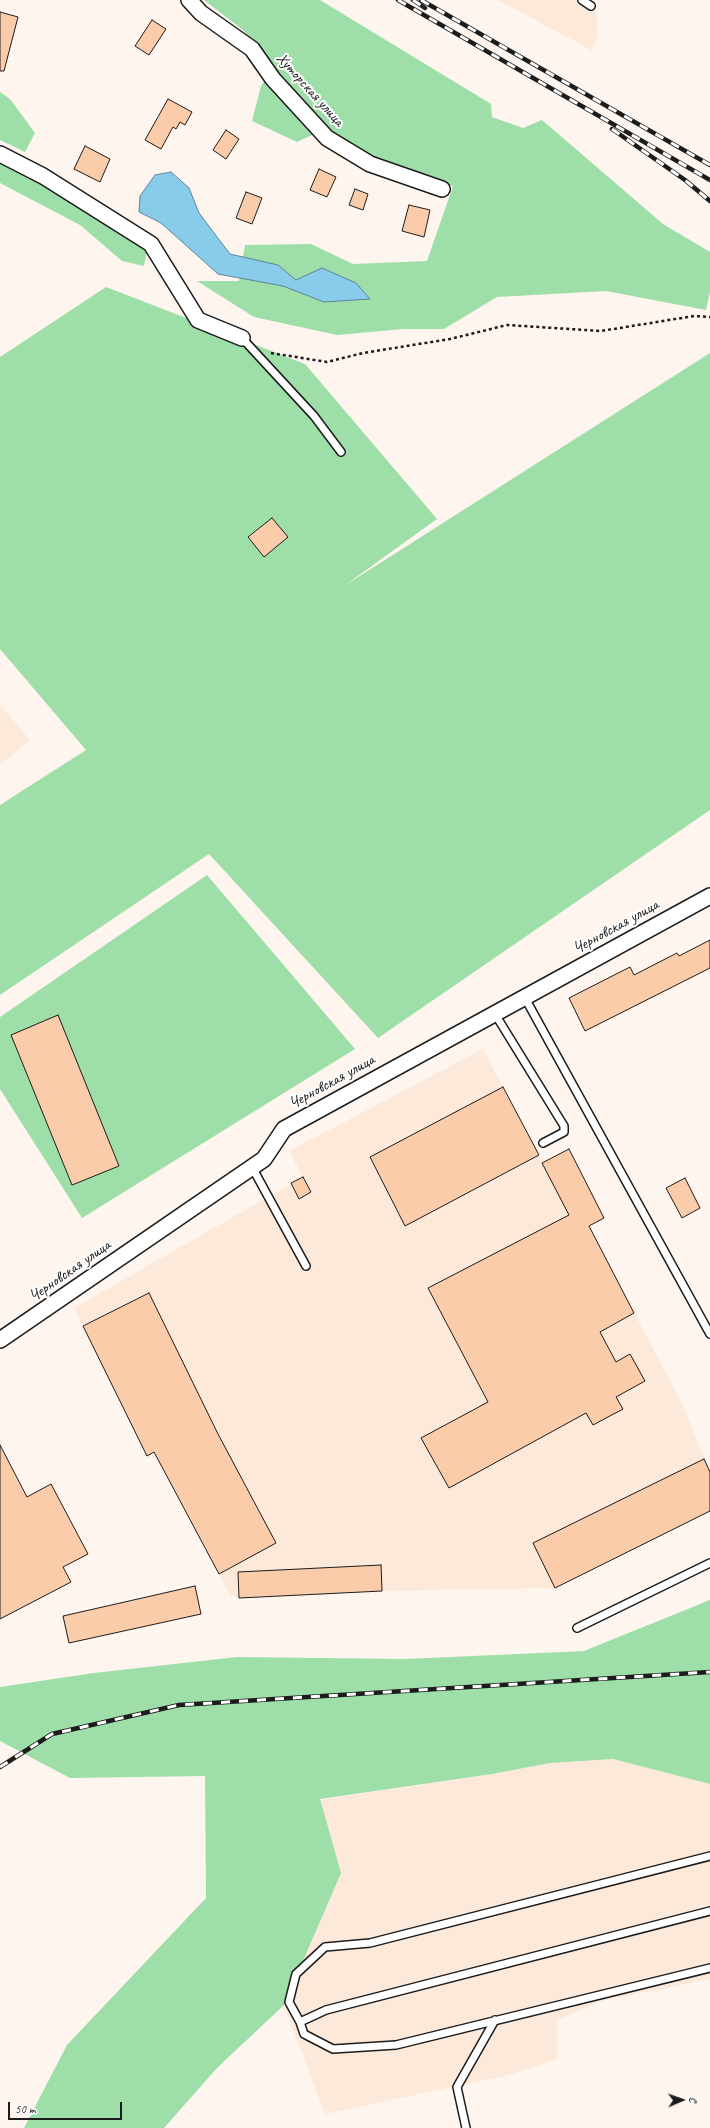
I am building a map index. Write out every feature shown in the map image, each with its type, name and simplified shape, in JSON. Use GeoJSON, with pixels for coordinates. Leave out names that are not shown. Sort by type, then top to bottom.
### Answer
{"type":"FeatureCollection","features":[{"type":"Feature","properties":{"kind":"street","name":"Хуторская улица"},"geometry":{"type":"LineString","coordinates":[[189,0],[202,13],[252,49],[273,79],[327,138],[370,164],[442,189]]}},
{"type":"Feature","properties":{"kind":"street"},"geometry":{"type":"LineString","coordinates":[[0,154],[43,176],[151,244],[198,320],[242,338]]}},
{"type":"Feature","properties":{"kind":"street","name":"Черновская улица"},"geometry":{"type":"LineString","coordinates":[[0,1340],[264,1159],[284,1129],[710,896]]}},
{"type":"Feature","properties":{"kind":"lane"},"geometry":{"type":"LineString","coordinates":[[582,0],[591,6]]}},
{"type":"Feature","properties":{"kind":"lane"},"geometry":{"type":"LineString","coordinates":[[242,338],[314,416],[341,452]]}},
{"type":"Feature","properties":{"kind":"lane"},"geometry":{"type":"LineString","coordinates":[[524,998],[710,1334]]}},
{"type":"Feature","properties":{"kind":"lane"},"geometry":{"type":"LineString","coordinates":[[495,1014],[564,1126],[564,1132],[543,1143]]}},
{"type":"Feature","properties":{"kind":"lane"},"geometry":{"type":"LineString","coordinates":[[252,1167],[306,1266]]}},
{"type":"Feature","properties":{"kind":"lane"},"geometry":{"type":"LineString","coordinates":[[577,1628],[710,1563]]}},
{"type":"Feature","properties":{"kind":"lane"},"geometry":{"type":"LineString","coordinates":[[710,1856],[370,1943],[325,1947],[296,1974],[289,2002],[300,2022],[304,2034],[333,2049],[396,2045],[710,1968]]}},
{"type":"Feature","properties":{"kind":"lane"},"geometry":{"type":"LineString","coordinates":[[300,2022],[326,2010],[710,1911]]}},
{"type":"Feature","properties":{"kind":"lane"},"geometry":{"type":"LineString","coordinates":[[466,2128],[457,2087],[495,2020]]}},
{"type":"Feature","properties":{"kind":"path"},"geometry":{"type":"LineString","coordinates":[[266,350],[272,353],[327,362],[362,353],[450,339],[507,325],[601,331],[694,316],[710,317]]}},
{"type":"Feature","properties":{"kind":"shaded area"},"geometry":{"type":"Polygon","coordinates":[[[498,0],[595,0],[598,37],[591,50],[498,0]]]}},
{"type":"Feature","properties":{"kind":"shaded area"},"geometry":{"type":"Polygon","coordinates":[[[0,705],[30,740],[0,765],[0,705]]]}},
{"type":"Feature","properties":{"kind":"shaded area"},"geometry":{"type":"Polygon","coordinates":[[[483,1049],[542,1163],[569,1149],[604,1218],[589,1226],[682,1404],[710,1472],[710,1511],[555,1588],[382,1591],[239,1598],[230,1595],[160,1462],[156,1451],[147,1456],[74,1308],[303,1177],[289,1151],[483,1049]]]}},
{"type":"Feature","properties":{"kind":"shaded area"},"geometry":{"type":"Polygon","coordinates":[[[613,1759],[710,1784],[710,1979],[602,2001],[557,2020],[557,2059],[509,2075],[325,2114],[284,2005],[341,1873],[319,1800],[492,1774],[550,1763],[613,1759]]]}},
{"type":"Feature","properties":{"kind":"green space"},"geometry":{"type":"Polygon","coordinates":[[[204,0],[320,0],[491,104],[492,117],[523,128],[542,120],[663,224],[710,252],[710,292],[706,310],[606,291],[497,297],[444,329],[403,329],[337,335],[254,317],[197,281],[239,281],[245,245],[311,244],[353,264],[427,261],[453,186],[381,161],[325,129],[297,142],[252,121],[261,86],[275,65],[243,30],[204,0]]]}},
{"type":"Feature","properties":{"kind":"green space"},"geometry":{"type":"Polygon","coordinates":[[[0,92],[10,99],[35,133],[25,152],[0,140],[0,92]]]}},
{"type":"Feature","properties":{"kind":"green space"},"geometry":{"type":"Polygon","coordinates":[[[0,161],[56,191],[126,233],[147,250],[144,266],[122,261],[80,225],[0,183],[0,161]]]}},
{"type":"Feature","properties":{"kind":"green space"},"geometry":{"type":"Polygon","coordinates":[[[106,287],[305,364],[437,519],[344,586],[710,353],[710,810],[378,1038],[209,854],[0,995],[0,805],[86,750],[0,649],[0,357],[106,287]]]}},
{"type":"Feature","properties":{"kind":"green space"},"geometry":{"type":"Polygon","coordinates":[[[207,875],[355,1049],[82,1218],[0,1089],[0,1017],[207,875]]]}},
{"type":"Feature","properties":{"kind":"green space"},"geometry":{"type":"Polygon","coordinates":[[[710,1600],[710,1784],[613,1759],[550,1763],[492,1774],[320,1799],[341,1873],[284,2005],[217,2068],[164,2128],[24,2128],[67,2045],[206,1898],[205,1776],[70,1778],[0,1741],[0,1687],[94,1673],[237,1657],[406,1659],[584,1651],[710,1600]]]}},
{"type":"Feature","properties":{"kind":"water"},"geometry":{"type":"Polygon","coordinates":[[[171,172],[189,188],[199,213],[230,254],[278,265],[296,280],[322,268],[356,283],[370,299],[324,302],[283,286],[218,274],[161,223],[139,212],[140,196],[155,175],[171,172]]]}},
{"type":"Feature","properties":{"kind":"building"},"geometry":{"type":"Polygon","coordinates":[[[0,12],[18,17],[4,71],[0,71],[0,12]]]}},
{"type":"Feature","properties":{"kind":"building"},"geometry":{"type":"Polygon","coordinates":[[[152,20],[166,29],[149,55],[135,46],[152,20]]]}},
{"type":"Feature","properties":{"kind":"building"},"geometry":{"type":"Polygon","coordinates":[[[168,99],[192,112],[185,125],[180,122],[176,129],[173,127],[161,149],[145,140],[168,99]]]}},
{"type":"Feature","properties":{"kind":"building"},"geometry":{"type":"Polygon","coordinates":[[[226,130],[239,139],[226,159],[213,150],[226,130]]]}},
{"type":"Feature","properties":{"kind":"building"},"geometry":{"type":"Polygon","coordinates":[[[85,146],[110,159],[100,182],[74,169],[85,146]]]}},
{"type":"Feature","properties":{"kind":"building"},"geometry":{"type":"Polygon","coordinates":[[[319,169],[336,177],[327,197],[310,190],[319,169]]]}},
{"type":"Feature","properties":{"kind":"building"},"geometry":{"type":"Polygon","coordinates":[[[355,189],[368,194],[363,210],[349,205],[355,189]]]}},
{"type":"Feature","properties":{"kind":"building"},"geometry":{"type":"Polygon","coordinates":[[[246,192],[262,198],[252,224],[236,218],[246,192]]]}},
{"type":"Feature","properties":{"kind":"building"},"geometry":{"type":"Polygon","coordinates":[[[409,205],[430,210],[424,237],[402,231],[409,205]]]}},
{"type":"Feature","properties":{"kind":"building"},"geometry":{"type":"Polygon","coordinates":[[[272,518],[288,537],[264,557],[248,537],[272,518]]]}},
{"type":"Feature","properties":{"kind":"building"},"geometry":{"type":"Polygon","coordinates":[[[710,940],[710,968],[585,1031],[569,998],[630,967],[634,975],[677,953],[679,956],[710,940]]]}},
{"type":"Feature","properties":{"kind":"building"},"geometry":{"type":"Polygon","coordinates":[[[58,1015],[119,1166],[72,1185],[11,1035],[58,1015]]]}},
{"type":"Feature","properties":{"kind":"building"},"geometry":{"type":"Polygon","coordinates":[[[503,1087],[539,1155],[405,1226],[370,1157],[503,1087]]]}},
{"type":"Feature","properties":{"kind":"building"},"geometry":{"type":"Polygon","coordinates":[[[569,1149],[604,1218],[589,1226],[634,1313],[600,1332],[616,1362],[630,1354],[645,1381],[616,1397],[623,1409],[593,1425],[586,1413],[449,1488],[421,1438],[488,1402],[428,1288],[569,1215],[542,1163],[569,1149]]]}},
{"type":"Feature","properties":{"kind":"building"},"geometry":{"type":"Polygon","coordinates":[[[303,1177],[311,1192],[299,1199],[291,1183],[303,1177]]]}},
{"type":"Feature","properties":{"kind":"building"},"geometry":{"type":"Polygon","coordinates":[[[685,1178],[700,1208],[682,1218],[666,1188],[685,1178]]]}},
{"type":"Feature","properties":{"kind":"building"},"geometry":{"type":"Polygon","coordinates":[[[149,1293],[218,1434],[276,1543],[219,1574],[154,1452],[147,1456],[83,1326],[149,1293]]]}},
{"type":"Feature","properties":{"kind":"building"},"geometry":{"type":"Polygon","coordinates":[[[0,1445],[27,1497],[51,1484],[88,1554],[63,1567],[71,1582],[0,1619],[0,1445]]]}},
{"type":"Feature","properties":{"kind":"building"},"geometry":{"type":"Polygon","coordinates":[[[704,1459],[710,1472],[710,1511],[555,1588],[533,1543],[704,1459]]]}},
{"type":"Feature","properties":{"kind":"building"},"geometry":{"type":"Polygon","coordinates":[[[381,1565],[382,1591],[239,1598],[238,1572],[381,1565]]]}},
{"type":"Feature","properties":{"kind":"building"},"geometry":{"type":"Polygon","coordinates":[[[195,1586],[201,1614],[69,1643],[63,1616],[195,1586]]]}},
{"type":"Feature","properties":{"kind":"railway"},"geometry":{"type":"LineString","coordinates":[[398,0],[710,180]]}},
{"type":"Feature","properties":{"kind":"railway"},"geometry":{"type":"LineString","coordinates":[[413,0],[425,8]]}},
{"type":"Feature","properties":{"kind":"railway"},"geometry":{"type":"LineString","coordinates":[[421,0],[710,165]]}},
{"type":"Feature","properties":{"kind":"railway"},"geometry":{"type":"LineString","coordinates":[[612,129],[685,180],[710,201]]}},
{"type":"Feature","properties":{"kind":"railway"},"geometry":{"type":"LineString","coordinates":[[0,1767],[52,1734],[179,1705],[710,1672]]}}]}
